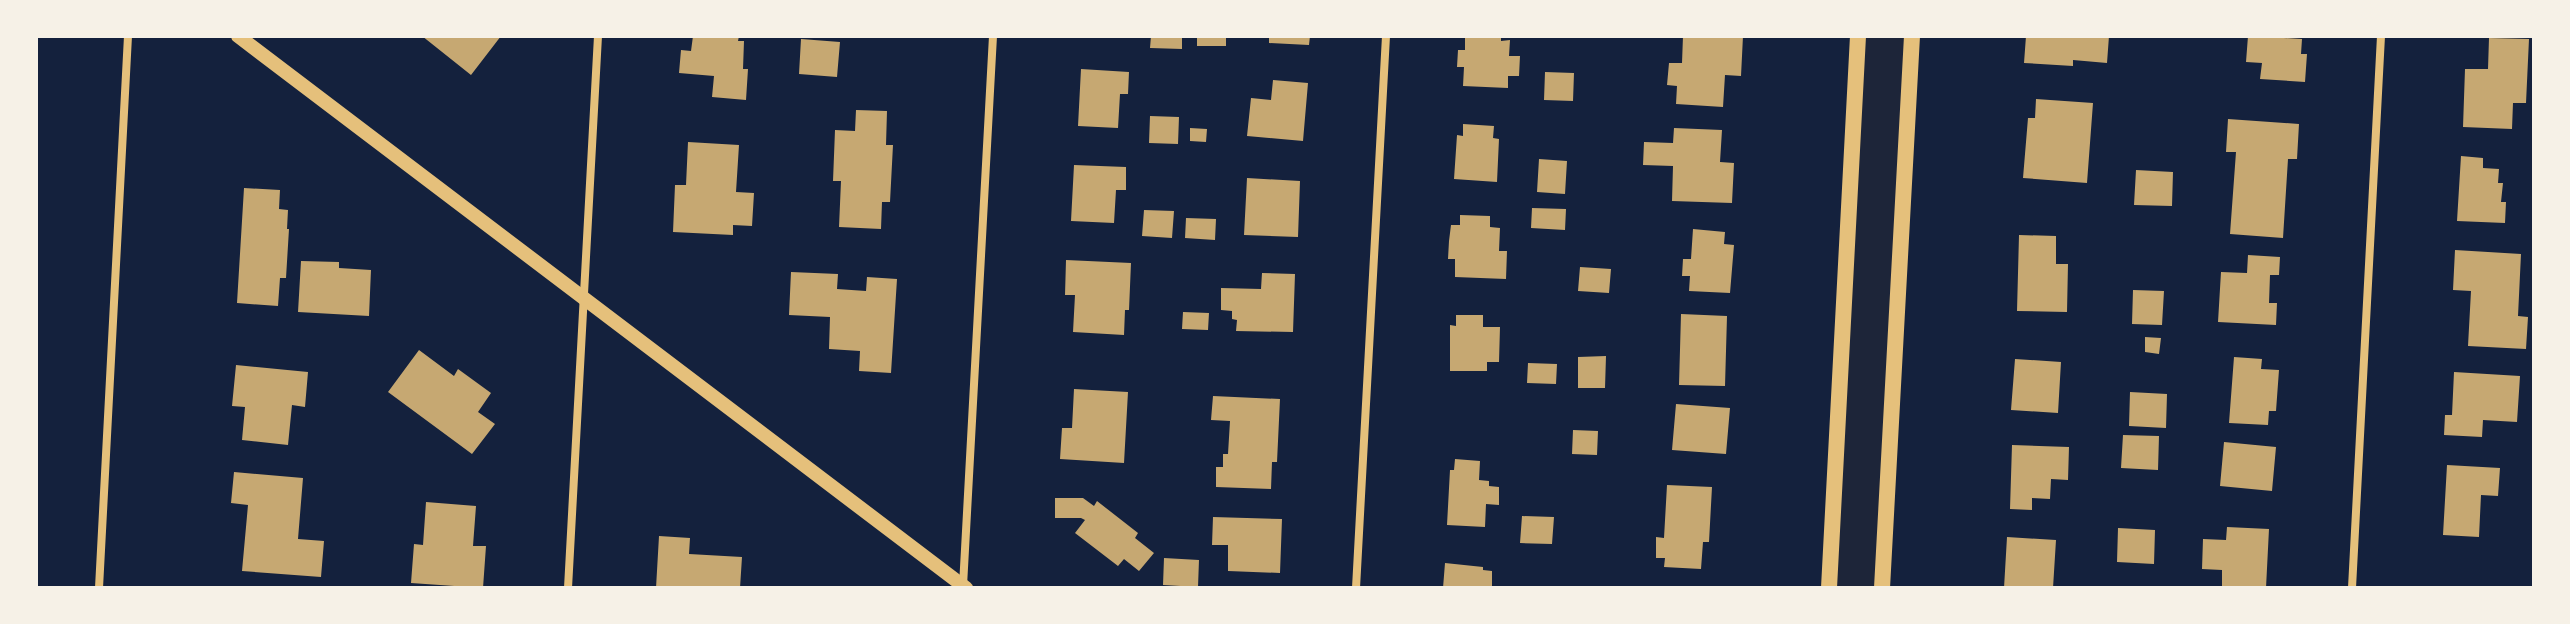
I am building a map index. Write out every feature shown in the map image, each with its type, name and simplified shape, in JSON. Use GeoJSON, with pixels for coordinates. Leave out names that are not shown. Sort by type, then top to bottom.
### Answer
{"type":"FeatureCollection","features":[{"type":"Feature","properties":{"kind":"main road"},"geometry":{"type":"LineString","coordinates":[[1829,588],[1858,36]]}},
{"type":"Feature","properties":{"kind":"main road"},"geometry":{"type":"LineString","coordinates":[[1882,588],[1912,36]]}},
{"type":"Feature","properties":{"kind":"street"},"geometry":{"type":"LineString","coordinates":[[99,588],[128,36]]}},
{"type":"Feature","properties":{"kind":"street"},"geometry":{"type":"LineString","coordinates":[[238,36],[964,587]]}},
{"type":"Feature","properties":{"kind":"street"},"geometry":{"type":"LineString","coordinates":[[568,588],[598,36]]}},
{"type":"Feature","properties":{"kind":"street"},"geometry":{"type":"LineString","coordinates":[[964,587],[993,36]]}},
{"type":"Feature","properties":{"kind":"street"},"geometry":{"type":"LineString","coordinates":[[1356,588],[1386,36]]}},
{"type":"Feature","properties":{"kind":"street"},"geometry":{"type":"LineString","coordinates":[[2352,588],[2381,36]]}},
{"type":"Feature","properties":{"kind":"shaded area"},"geometry":{"type":"Polygon","coordinates":[[[1858,36],[1910,36],[1882,588],[1829,588],[1858,36]]]}},
{"type":"Feature","properties":{"kind":"building"},"geometry":{"type":"Polygon","coordinates":[[[422,36],[501,36],[471,75],[422,36]]]}},
{"type":"Feature","properties":{"kind":"building"},"geometry":{"type":"Polygon","coordinates":[[[693,36],[739,36],[738,41],[744,41],[743,69],[748,69],[746,100],[712,97],[714,76],[679,73],[681,50],[691,51],[693,36]]]}},
{"type":"Feature","properties":{"kind":"building"},"geometry":{"type":"Polygon","coordinates":[[[1151,36],[1182,36],[1182,49],[1150,48],[1151,36]]]}},
{"type":"Feature","properties":{"kind":"building"},"geometry":{"type":"Polygon","coordinates":[[[1197,36],[1226,36],[1226,46],[1197,46],[1197,36]]]}},
{"type":"Feature","properties":{"kind":"building"},"geometry":{"type":"Polygon","coordinates":[[[1269,36],[1310,36],[1309,45],[1269,43],[1269,36]]]}},
{"type":"Feature","properties":{"kind":"building"},"geometry":{"type":"Polygon","coordinates":[[[1501,36],[1501,41],[1510,40],[1509,56],[1520,56],[1519,76],[1508,76],[1508,88],[1463,86],[1464,67],[1457,67],[1458,50],[1465,50],[1465,38],[1501,36]]]}},
{"type":"Feature","properties":{"kind":"building"},"geometry":{"type":"Polygon","coordinates":[[[1683,36],[1743,36],[1741,76],[1725,75],[1723,107],[1676,104],[1677,86],[1667,85],[1669,63],[1682,63],[1683,36]]]}},
{"type":"Feature","properties":{"kind":"building"},"geometry":{"type":"Polygon","coordinates":[[[2026,36],[2109,36],[2107,63],[2073,60],[2073,66],[2024,63],[2026,36]]]}},
{"type":"Feature","properties":{"kind":"building"},"geometry":{"type":"Polygon","coordinates":[[[2248,36],[2302,39],[2301,54],[2307,54],[2305,82],[2260,79],[2262,63],[2246,62],[2248,36]]]}},
{"type":"Feature","properties":{"kind":"building"},"geometry":{"type":"Polygon","coordinates":[[[2489,38],[2529,39],[2526,103],[2513,103],[2512,129],[2463,127],[2465,69],[2488,69],[2489,38]]]}},
{"type":"Feature","properties":{"kind":"building"},"geometry":{"type":"Polygon","coordinates":[[[801,39],[840,42],[837,77],[799,74],[801,39]]]}},
{"type":"Feature","properties":{"kind":"building"},"geometry":{"type":"Polygon","coordinates":[[[1081,69],[1129,72],[1128,94],[1120,94],[1118,128],[1078,126],[1081,69]]]}},
{"type":"Feature","properties":{"kind":"building"},"geometry":{"type":"Polygon","coordinates":[[[1545,72],[1574,73],[1573,101],[1544,100],[1545,72]]]}},
{"type":"Feature","properties":{"kind":"building"},"geometry":{"type":"Polygon","coordinates":[[[1273,80],[1308,83],[1303,141],[1247,136],[1251,98],[1271,100],[1273,80]]]}},
{"type":"Feature","properties":{"kind":"building"},"geometry":{"type":"Polygon","coordinates":[[[2036,99],[2093,103],[2087,183],[2023,178],[2028,118],[2035,118],[2036,99]]]}},
{"type":"Feature","properties":{"kind":"building"},"geometry":{"type":"Polygon","coordinates":[[[856,110],[887,111],[886,145],[893,145],[890,202],[882,202],[881,229],[839,227],[841,181],[833,181],[835,130],[855,131],[856,110]]]}},
{"type":"Feature","properties":{"kind":"building"},"geometry":{"type":"Polygon","coordinates":[[[1150,116],[1179,117],[1178,144],[1149,143],[1150,116]]]}},
{"type":"Feature","properties":{"kind":"building"},"geometry":{"type":"Polygon","coordinates":[[[2228,119],[2299,124],[2297,159],[2288,159],[2283,238],[2230,234],[2236,152],[2226,152],[2228,119]]]}},
{"type":"Feature","properties":{"kind":"building"},"geometry":{"type":"Polygon","coordinates":[[[1463,124],[1494,126],[1493,138],[1499,139],[1497,182],[1454,179],[1457,135],[1463,136],[1463,124]]]}},
{"type":"Feature","properties":{"kind":"building"},"geometry":{"type":"Polygon","coordinates":[[[1190,128],[1207,129],[1206,142],[1190,141],[1190,128]]]}},
{"type":"Feature","properties":{"kind":"building"},"geometry":{"type":"Polygon","coordinates":[[[1674,128],[1722,130],[1720,162],[1734,163],[1732,203],[1672,201],[1673,166],[1643,165],[1644,142],[1673,143],[1674,128]]]}},
{"type":"Feature","properties":{"kind":"building"},"geometry":{"type":"Polygon","coordinates":[[[688,142],[739,145],[736,192],[754,193],[752,226],[733,225],[733,235],[673,232],[675,185],[686,185],[688,142]]]}},
{"type":"Feature","properties":{"kind":"building"},"geometry":{"type":"Polygon","coordinates":[[[2461,156],[2483,158],[2483,168],[2499,169],[2498,183],[2503,183],[2501,202],[2506,202],[2505,223],[2457,221],[2461,156]]]}},
{"type":"Feature","properties":{"kind":"building"},"geometry":{"type":"Polygon","coordinates":[[[1539,159],[1567,161],[1565,194],[1537,192],[1539,159]]]}},
{"type":"Feature","properties":{"kind":"building"},"geometry":{"type":"Polygon","coordinates":[[[1074,165],[1126,167],[1126,190],[1116,190],[1114,223],[1071,221],[1074,165]]]}},
{"type":"Feature","properties":{"kind":"building"},"geometry":{"type":"Polygon","coordinates":[[[2136,170],[2173,172],[2172,206],[2134,205],[2136,170]]]}},
{"type":"Feature","properties":{"kind":"building"},"geometry":{"type":"Polygon","coordinates":[[[1247,178],[1300,181],[1298,237],[1244,235],[1247,178]]]}},
{"type":"Feature","properties":{"kind":"building"},"geometry":{"type":"Polygon","coordinates":[[[244,188],[280,190],[279,209],[288,210],[286,278],[280,278],[278,306],[237,303],[244,188]]]}},
{"type":"Feature","properties":{"kind":"building"},"geometry":{"type":"Polygon","coordinates":[[[1532,208],[1566,209],[1565,230],[1531,228],[1532,208]]]}},
{"type":"Feature","properties":{"kind":"building"},"geometry":{"type":"Polygon","coordinates":[[[1144,210],[1174,211],[1172,238],[1142,236],[1144,210]]]}},
{"type":"Feature","properties":{"kind":"building"},"geometry":{"type":"Polygon","coordinates":[[[1460,215],[1490,216],[1490,227],[1500,228],[1499,251],[1507,251],[1506,279],[1455,277],[1455,259],[1448,259],[1449,241],[1451,225],[1460,225],[1460,215]]]}},
{"type":"Feature","properties":{"kind":"building"},"geometry":{"type":"Polygon","coordinates":[[[1186,218],[1216,219],[1215,240],[1185,238],[1186,218]]]}},
{"type":"Feature","properties":{"kind":"building"},"geometry":{"type":"Polygon","coordinates":[[[1693,229],[1725,232],[1724,244],[1734,245],[1730,293],[1689,291],[1690,276],[1682,276],[1683,259],[1691,259],[1693,229]]]}},
{"type":"Feature","properties":{"kind":"building"},"geometry":{"type":"Polygon","coordinates":[[[2019,235],[2056,236],[2056,264],[2068,264],[2067,312],[2017,311],[2019,235]]]}},
{"type":"Feature","properties":{"kind":"building"},"geometry":{"type":"Polygon","coordinates":[[[2455,250],[2521,254],[2518,316],[2528,317],[2526,349],[2468,346],[2471,291],[2453,290],[2455,250]]]}},
{"type":"Feature","properties":{"kind":"building"},"geometry":{"type":"Polygon","coordinates":[[[2248,255],[2280,257],[2279,275],[2270,275],[2269,303],[2277,303],[2276,325],[2218,322],[2221,272],[2247,273],[2248,255]]]}},
{"type":"Feature","properties":{"kind":"building"},"geometry":{"type":"Polygon","coordinates":[[[1066,260],[1131,263],[1129,310],[1125,310],[1124,335],[1073,332],[1075,295],[1065,295],[1066,260]]]}},
{"type":"Feature","properties":{"kind":"building"},"geometry":{"type":"Polygon","coordinates":[[[301,261],[339,262],[339,268],[371,270],[369,316],[298,312],[301,261]]]}},
{"type":"Feature","properties":{"kind":"building"},"geometry":{"type":"Polygon","coordinates":[[[1580,267],[1611,269],[1609,293],[1578,291],[1580,267]]]}},
{"type":"Feature","properties":{"kind":"building"},"geometry":{"type":"Polygon","coordinates":[[[791,272],[838,274],[837,289],[866,291],[867,277],[897,279],[891,373],[859,371],[860,351],[829,349],[830,317],[789,315],[791,272]]]}},
{"type":"Feature","properties":{"kind":"building"},"geometry":{"type":"Polygon","coordinates":[[[1262,273],[1295,274],[1293,332],[1236,331],[1237,320],[1232,319],[1232,311],[1221,310],[1221,288],[1261,289],[1262,273]]]}},
{"type":"Feature","properties":{"kind":"building"},"geometry":{"type":"Polygon","coordinates":[[[2133,290],[2164,291],[2162,325],[2132,324],[2133,290]]]}},
{"type":"Feature","properties":{"kind":"building"},"geometry":{"type":"Polygon","coordinates":[[[1183,312],[1209,313],[1208,330],[1182,329],[1183,312]]]}},
{"type":"Feature","properties":{"kind":"building"},"geometry":{"type":"Polygon","coordinates":[[[1681,314],[1727,316],[1725,386],[1679,385],[1681,314]]]}},
{"type":"Feature","properties":{"kind":"building"},"geometry":{"type":"Polygon","coordinates":[[[1456,315],[1483,315],[1483,327],[1500,327],[1499,362],[1487,362],[1487,371],[1450,371],[1450,325],[1456,326],[1456,315]]]}},
{"type":"Feature","properties":{"kind":"building"},"geometry":{"type":"Polygon","coordinates":[[[2145,337],[2161,338],[2159,354],[2145,352],[2145,337]]]}},
{"type":"Feature","properties":{"kind":"building"},"geometry":{"type":"Polygon","coordinates":[[[419,350],[454,376],[458,369],[491,393],[478,412],[495,424],[472,454],[388,392],[419,350]]]}},
{"type":"Feature","properties":{"kind":"building"},"geometry":{"type":"Polygon","coordinates":[[[1606,356],[1605,388],[1578,388],[1578,357],[1606,356]]]}},
{"type":"Feature","properties":{"kind":"building"},"geometry":{"type":"Polygon","coordinates":[[[2234,357],[2262,359],[2261,369],[2279,370],[2276,411],[2269,411],[2268,425],[2229,423],[2234,357]]]}},
{"type":"Feature","properties":{"kind":"building"},"geometry":{"type":"Polygon","coordinates":[[[2015,359],[2061,362],[2058,413],[2011,410],[2015,359]]]}},
{"type":"Feature","properties":{"kind":"building"},"geometry":{"type":"Polygon","coordinates":[[[1528,363],[1557,364],[1556,384],[1527,383],[1528,363]]]}},
{"type":"Feature","properties":{"kind":"building"},"geometry":{"type":"Polygon","coordinates":[[[236,365],[308,372],[305,407],[292,405],[288,445],[242,440],[245,407],[232,406],[236,365]]]}},
{"type":"Feature","properties":{"kind":"building"},"geometry":{"type":"Polygon","coordinates":[[[2454,372],[2520,376],[2517,422],[2483,420],[2482,437],[2444,435],[2445,415],[2452,415],[2454,372]]]}},
{"type":"Feature","properties":{"kind":"building"},"geometry":{"type":"Polygon","coordinates":[[[1074,389],[1128,392],[1124,463],[1060,459],[1062,428],[1072,428],[1074,389]]]}},
{"type":"Feature","properties":{"kind":"building"},"geometry":{"type":"Polygon","coordinates":[[[2130,392],[2167,394],[2166,428],[2129,426],[2130,392]]]}},
{"type":"Feature","properties":{"kind":"building"},"geometry":{"type":"Polygon","coordinates":[[[1213,396],[1280,399],[1277,462],[1272,462],[1271,489],[1216,487],[1216,467],[1223,467],[1223,454],[1228,454],[1230,421],[1211,420],[1213,396]]]}},
{"type":"Feature","properties":{"kind":"building"},"geometry":{"type":"Polygon","coordinates":[[[1676,404],[1730,408],[1726,454],[1672,450],[1676,404]]]}},
{"type":"Feature","properties":{"kind":"building"},"geometry":{"type":"Polygon","coordinates":[[[1573,430],[1598,431],[1597,455],[1572,454],[1573,430]]]}},
{"type":"Feature","properties":{"kind":"building"},"geometry":{"type":"Polygon","coordinates":[[[2123,435],[2159,436],[2158,470],[2121,468],[2123,435]]]}},
{"type":"Feature","properties":{"kind":"building"},"geometry":{"type":"Polygon","coordinates":[[[2224,442],[2276,447],[2272,491],[2220,486],[2224,442]]]}},
{"type":"Feature","properties":{"kind":"building"},"geometry":{"type":"Polygon","coordinates":[[[2012,445],[2069,447],[2068,480],[2051,479],[2050,499],[2032,498],[2032,510],[2010,509],[2012,445]]]}},
{"type":"Feature","properties":{"kind":"building"},"geometry":{"type":"Polygon","coordinates":[[[1455,459],[1480,461],[1479,480],[1499,487],[1499,505],[1486,504],[1485,527],[1447,525],[1450,470],[1454,470],[1455,459]]]}},
{"type":"Feature","properties":{"kind":"building"},"geometry":{"type":"Polygon","coordinates":[[[2447,465],[2500,468],[2498,496],[2481,495],[2479,537],[2443,535],[2447,465]]]}},
{"type":"Feature","properties":{"kind":"building"},"geometry":{"type":"Polygon","coordinates":[[[234,472],[303,478],[298,539],[324,541],[321,577],[242,571],[248,505],[231,503],[234,472]]]}},
{"type":"Feature","properties":{"kind":"building"},"geometry":{"type":"Polygon","coordinates":[[[1667,485],[1712,487],[1709,542],[1703,542],[1701,569],[1664,567],[1665,558],[1656,558],[1656,537],[1664,538],[1667,485]]]}},
{"type":"Feature","properties":{"kind":"building"},"geometry":{"type":"Polygon","coordinates":[[[1055,498],[1083,498],[1094,506],[1097,501],[1138,533],[1135,538],[1154,553],[1139,571],[1124,559],[1118,566],[1075,533],[1085,520],[1055,518],[1055,498]]]}},
{"type":"Feature","properties":{"kind":"building"},"geometry":{"type":"Polygon","coordinates":[[[426,502],[476,506],[473,546],[486,546],[483,588],[411,583],[414,544],[423,545],[426,502]]]}},
{"type":"Feature","properties":{"kind":"building"},"geometry":{"type":"Polygon","coordinates":[[[1522,516],[1554,517],[1552,544],[1520,543],[1522,516]]]}},
{"type":"Feature","properties":{"kind":"building"},"geometry":{"type":"Polygon","coordinates":[[[1213,517],[1282,519],[1280,573],[1228,571],[1228,545],[1212,545],[1213,517]]]}},
{"type":"Feature","properties":{"kind":"building"},"geometry":{"type":"Polygon","coordinates":[[[2227,527],[2269,529],[2266,588],[2225,588],[2222,586],[2222,570],[2202,569],[2203,539],[2226,540],[2227,527]]]}},
{"type":"Feature","properties":{"kind":"building"},"geometry":{"type":"Polygon","coordinates":[[[2118,528],[2155,530],[2154,564],[2117,562],[2118,528]]]}},
{"type":"Feature","properties":{"kind":"building"},"geometry":{"type":"Polygon","coordinates":[[[659,536],[690,538],[689,554],[742,557],[740,588],[656,588],[659,536]]]}},
{"type":"Feature","properties":{"kind":"building"},"geometry":{"type":"Polygon","coordinates":[[[2007,537],[2056,540],[2053,588],[2004,588],[2007,537]]]}},
{"type":"Feature","properties":{"kind":"building"},"geometry":{"type":"Polygon","coordinates":[[[1164,558],[1199,560],[1198,587],[1163,585],[1164,558]]]}},
{"type":"Feature","properties":{"kind":"building"},"geometry":{"type":"Polygon","coordinates":[[[1445,563],[1483,567],[1483,570],[1492,571],[1492,586],[1443,588],[1445,563]]]}}]}
